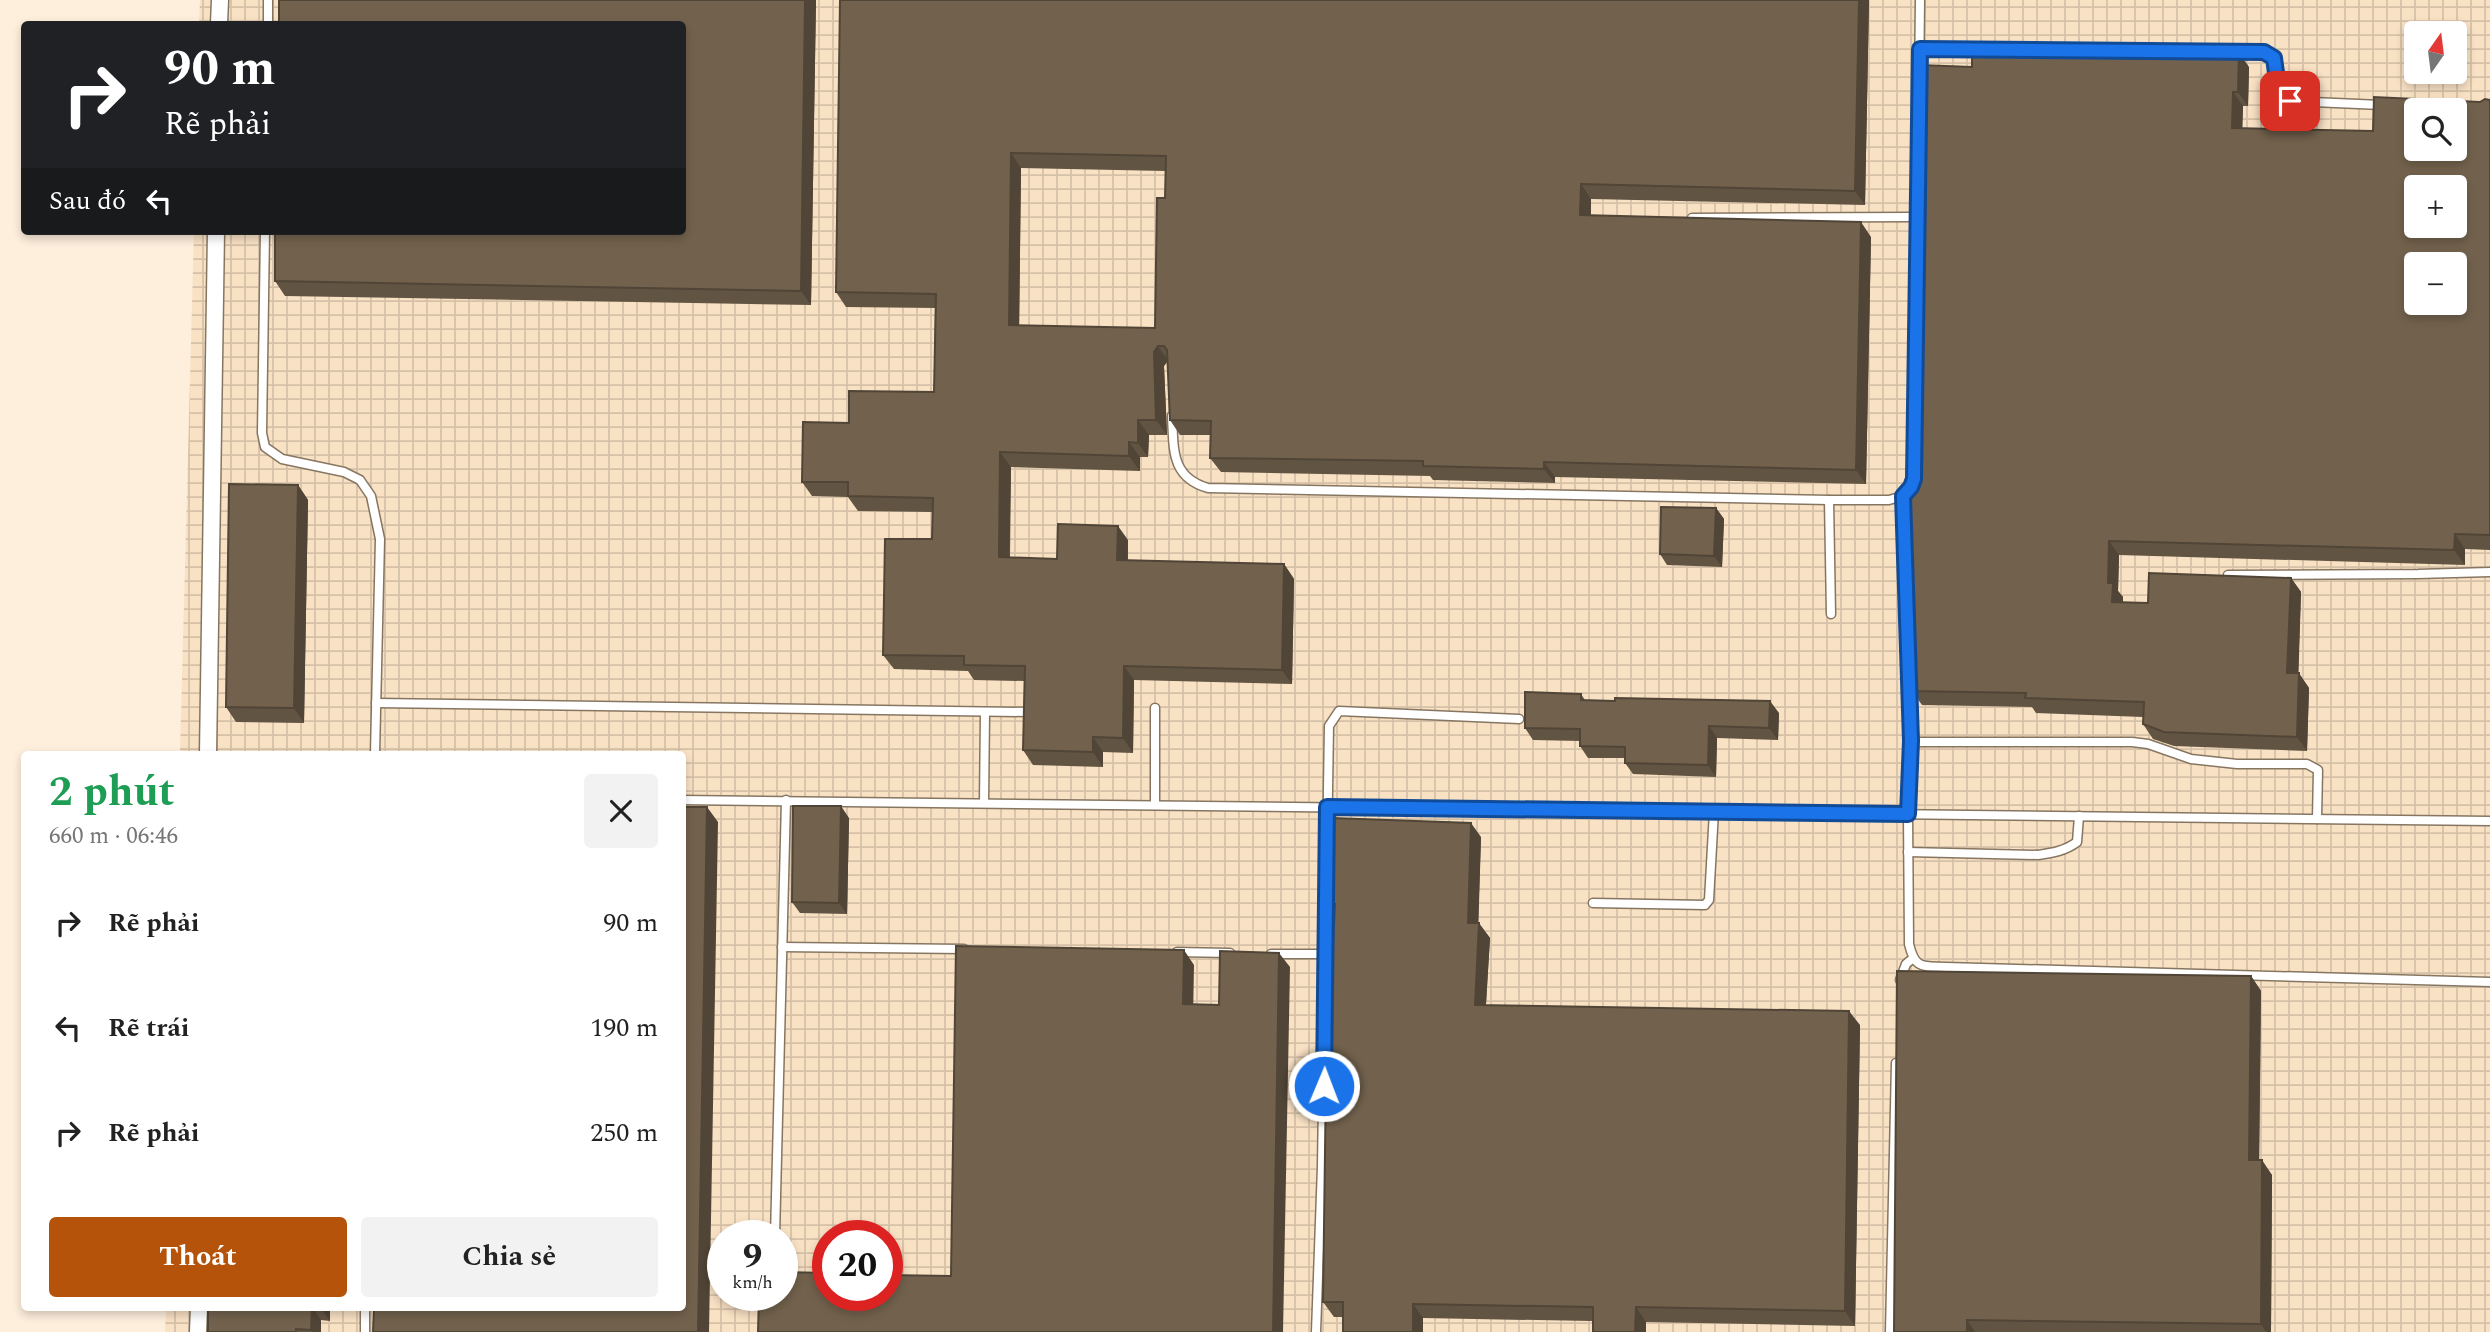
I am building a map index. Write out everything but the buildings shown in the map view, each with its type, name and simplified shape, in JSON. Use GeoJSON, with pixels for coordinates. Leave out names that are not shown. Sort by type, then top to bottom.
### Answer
{"type":"FeatureCollection","features":[{"type":"Feature","properties":{"kind":"street"},"geometry":{"type":"LineString","coordinates":[[219,21],[220,0]]}},
{"type":"Feature","properties":{"kind":"street"},"geometry":{"type":"LineString","coordinates":[[208,751],[216,235]]}},
{"type":"Feature","properties":{"kind":"street"},"geometry":{"type":"LineString","coordinates":[[198,1332],[199,1311]]}},
{"type":"Feature","properties":{"kind":"lane"},"geometry":{"type":"LineString","coordinates":[[268,0],[268,21]]}},
{"type":"Feature","properties":{"kind":"lane"},"geometry":{"type":"LineString","coordinates":[[1919,91],[1920,0]]}},
{"type":"Feature","properties":{"kind":"lane"},"geometry":{"type":"LineString","coordinates":[[1920,49],[1987,50]]}},
{"type":"Feature","properties":{"kind":"lane"},"geometry":{"type":"LineString","coordinates":[[2218,52],[2270,54],[2277,68],[2279,95],[2290,101],[2396,106]]}},
{"type":"Feature","properties":{"kind":"lane"},"geometry":{"type":"LineString","coordinates":[[1916,327],[1917,203]]}},
{"type":"Feature","properties":{"kind":"lane"},"geometry":{"type":"LineString","coordinates":[[1676,218],[1917,217]]}},
{"type":"Feature","properties":{"kind":"lane"},"geometry":{"type":"LineString","coordinates":[[265,235],[262,433],[265,447],[282,459],[344,472],[360,480],[371,496],[380,539],[375,751]]}},
{"type":"Feature","properties":{"kind":"lane"},"geometry":{"type":"LineString","coordinates":[[1172,406],[1174,458],[1188,480],[1208,488],[1889,500],[1903,496],[1914,479]]}},
{"type":"Feature","properties":{"kind":"lane"},"geometry":{"type":"LineString","coordinates":[[1903,496],[1911,741],[1908,852],[1909,944],[1912,959],[1921,966],[1946,967],[2490,982]]}},
{"type":"Feature","properties":{"kind":"lane"},"geometry":{"type":"LineString","coordinates":[[1829,500],[1831,614]]}},
{"type":"Feature","properties":{"kind":"lane"},"geometry":{"type":"LineString","coordinates":[[2228,575],[2490,572]]}},
{"type":"Feature","properties":{"kind":"lane"},"geometry":{"type":"LineString","coordinates":[[376,703],[1026,712]]}},
{"type":"Feature","properties":{"kind":"lane"},"geometry":{"type":"LineString","coordinates":[[1155,708],[1155,805]]}},
{"type":"Feature","properties":{"kind":"lane"},"geometry":{"type":"LineString","coordinates":[[1316,1332],[1322,1166],[1329,726],[1339,711],[1519,719]]}},
{"type":"Feature","properties":{"kind":"lane"},"geometry":{"type":"LineString","coordinates":[[984,803],[985,712]]}},
{"type":"Feature","properties":{"kind":"lane"},"geometry":{"type":"LineString","coordinates":[[1911,741],[2132,742],[2148,744],[2191,759],[2237,765],[2307,764],[2318,770],[2317,819]]}},
{"type":"Feature","properties":{"kind":"lane"},"geometry":{"type":"LineString","coordinates":[[686,800],[2490,821]]}},
{"type":"Feature","properties":{"kind":"lane"},"geometry":{"type":"LineString","coordinates":[[775,1220],[786,800]]}},
{"type":"Feature","properties":{"kind":"lane"},"geometry":{"type":"LineString","coordinates":[[1594,903],[1705,905],[1709,900],[1714,811]]}},
{"type":"Feature","properties":{"kind":"lane"},"geometry":{"type":"LineString","coordinates":[[1908,852],[2038,855],[2056,852],[2077,842],[2079,816]]}},
{"type":"Feature","properties":{"kind":"lane"},"geometry":{"type":"LineString","coordinates":[[782,947],[975,949]]}},
{"type":"Feature","properties":{"kind":"lane"},"geometry":{"type":"LineString","coordinates":[[1167,952],[1246,953]]}},
{"type":"Feature","properties":{"kind":"lane"},"geometry":{"type":"LineString","coordinates":[[1259,953],[1325,954]]}},
{"type":"Feature","properties":{"kind":"lane"},"geometry":{"type":"LineString","coordinates":[[1899,992],[1903,972],[1912,959]]}},
{"type":"Feature","properties":{"kind":"lane"},"geometry":{"type":"LineString","coordinates":[[1890,1332],[1897,1056]]}},
{"type":"Feature","properties":{"kind":"lane"},"geometry":{"type":"LineString","coordinates":[[365,1311],[365,1332]]}},
{"type":"Feature","properties":{"kind":"shaded area"},"geometry":{"type":"Polygon","coordinates":[[[200,0],[2490,0],[2490,1332],[165,1332],[166,1311],[686,1311],[686,751],[180,751],[194,235],[686,235],[686,21],[199,21],[200,0]]]}},
{"type":"Feature","properties":{"kind":"route"},"geometry":{"type":"LineString","coordinates":[[1324,1086],[1327,807],[1908,814],[1911,741],[1903,496],[1914,479],[1920,49],[2264,52],[2274,58],[2279,95],[2290,101]]}}]}
